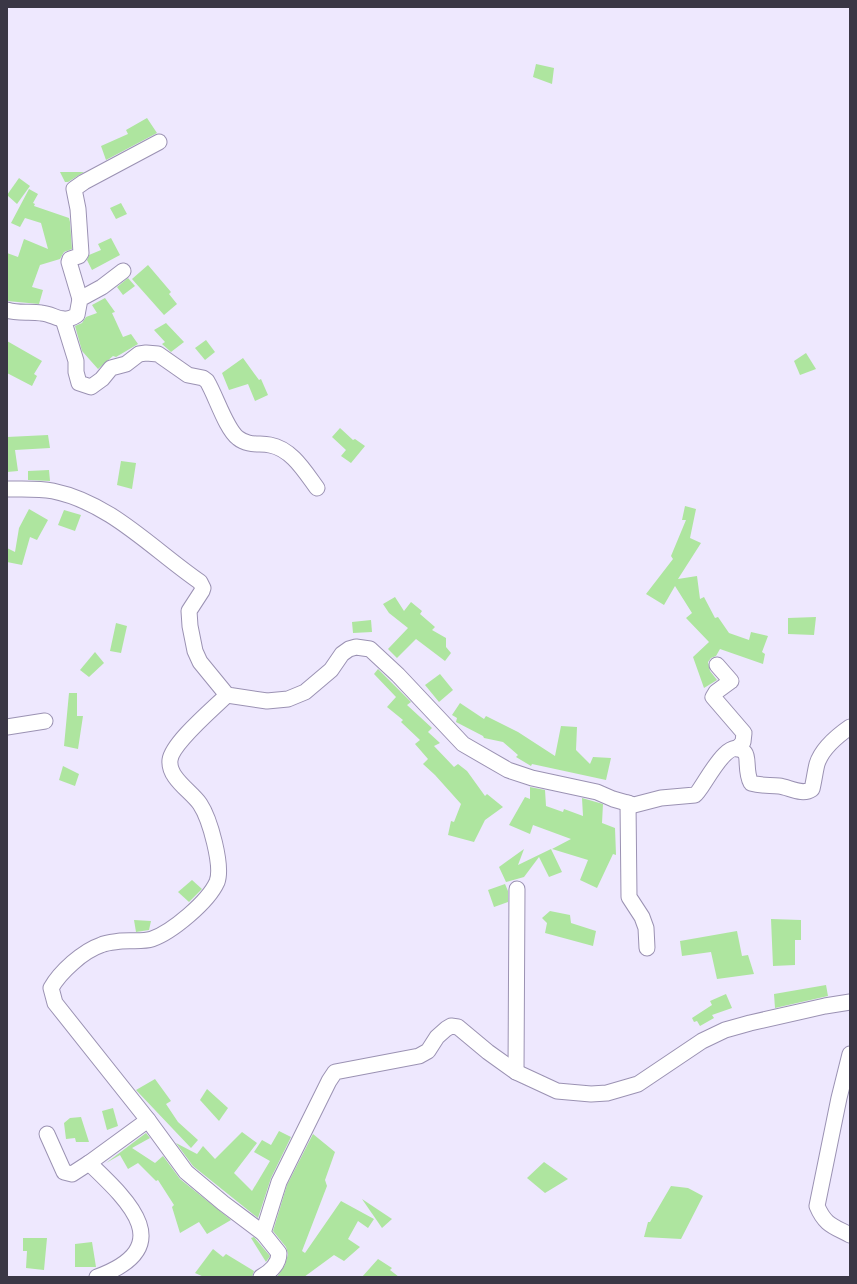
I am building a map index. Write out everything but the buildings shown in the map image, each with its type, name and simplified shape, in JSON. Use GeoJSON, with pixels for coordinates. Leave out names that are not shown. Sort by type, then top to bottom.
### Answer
{"type":"FeatureCollection","features":[{"type":"Feature","properties":{"kind":"street"},"geometry":{"type":"LineString","coordinates":[[7,310],[14,312],[43,312],[57,319],[77,315],[80,299],[69,262],[70,259],[81,253],[78,209],[74,189],[84,182],[159,142]]}},
{"type":"Feature","properties":{"kind":"street"},"geometry":{"type":"LineString","coordinates":[[80,299],[123,271]]}},
{"type":"Feature","properties":{"kind":"street"},"geometry":{"type":"LineString","coordinates":[[63,319],[76,361],[76,372],[79,383],[91,387],[102,379],[112,368],[126,364],[139,354],[158,354],[188,375],[203,378],[207,381],[231,430],[237,438],[248,444],[271,445],[289,454],[317,488]]}},
{"type":"Feature","properties":{"kind":"street"},"geometry":{"type":"LineString","coordinates":[[7,489],[36,489],[51,491],[86,501],[109,514],[200,582],[202,591],[189,611],[190,626],[195,651],[200,662],[227,695],[267,701],[288,699],[305,692],[330,670],[342,654],[349,649],[356,647],[370,649],[398,674],[463,744],[490,760],[508,770],[532,778],[597,792],[634,805],[661,798],[695,795],[718,762],[730,751],[737,749],[743,742],[744,733],[713,697],[716,692],[730,681],[717,665]]}},
{"type":"Feature","properties":{"kind":"street"},"geometry":{"type":"LineString","coordinates":[[227,695],[177,744],[170,760],[174,775],[200,804],[205,814],[215,844],[218,866],[217,882],[205,901],[169,930],[151,939],[121,941],[100,945],[78,958],[56,979],[51,988],[55,1003],[148,1120],[186,1172],[223,1203],[263,1233],[279,1253],[279,1257],[271,1272],[261,1277]]}},
{"type":"Feature","properties":{"kind":"street"},"geometry":{"type":"LineString","coordinates":[[7,727],[45,721]]}},
{"type":"Feature","properties":{"kind":"street"},"geometry":{"type":"LineString","coordinates":[[737,749],[743,751],[747,756],[747,775],[751,783],[762,786],[776,786],[795,791],[808,792],[812,789],[817,764],[828,744],[850,727]]}},
{"type":"Feature","properties":{"kind":"street"},"geometry":{"type":"LineString","coordinates":[[628,803],[629,897],[642,917],[646,928],[647,948]]}},
{"type":"Feature","properties":{"kind":"street"},"geometry":{"type":"LineString","coordinates":[[516,1072],[517,889]]}},
{"type":"Feature","properties":{"kind":"street"},"geometry":{"type":"LineString","coordinates":[[263,1233],[279,1182],[329,1081],[335,1072],[419,1056],[428,1051],[437,1037],[451,1026],[458,1027],[488,1052],[516,1072],[557,1091],[591,1094],[607,1093],[638,1084],[702,1041],[725,1030],[825,1006],[850,1002]]}},
{"type":"Feature","properties":{"kind":"street"},"geometry":{"type":"LineString","coordinates":[[850,1054],[839,1098],[817,1206],[822,1218],[832,1226],[850,1235]]}},
{"type":"Feature","properties":{"kind":"street"},"geometry":{"type":"LineString","coordinates":[[47,1134],[64,1172],[72,1174],[148,1120]]}},
{"type":"Feature","properties":{"kind":"street"},"geometry":{"type":"LineString","coordinates":[[89,1163],[114,1186],[132,1211],[138,1222],[141,1236],[141,1243],[134,1255],[115,1268],[97,1277]]}}]}
